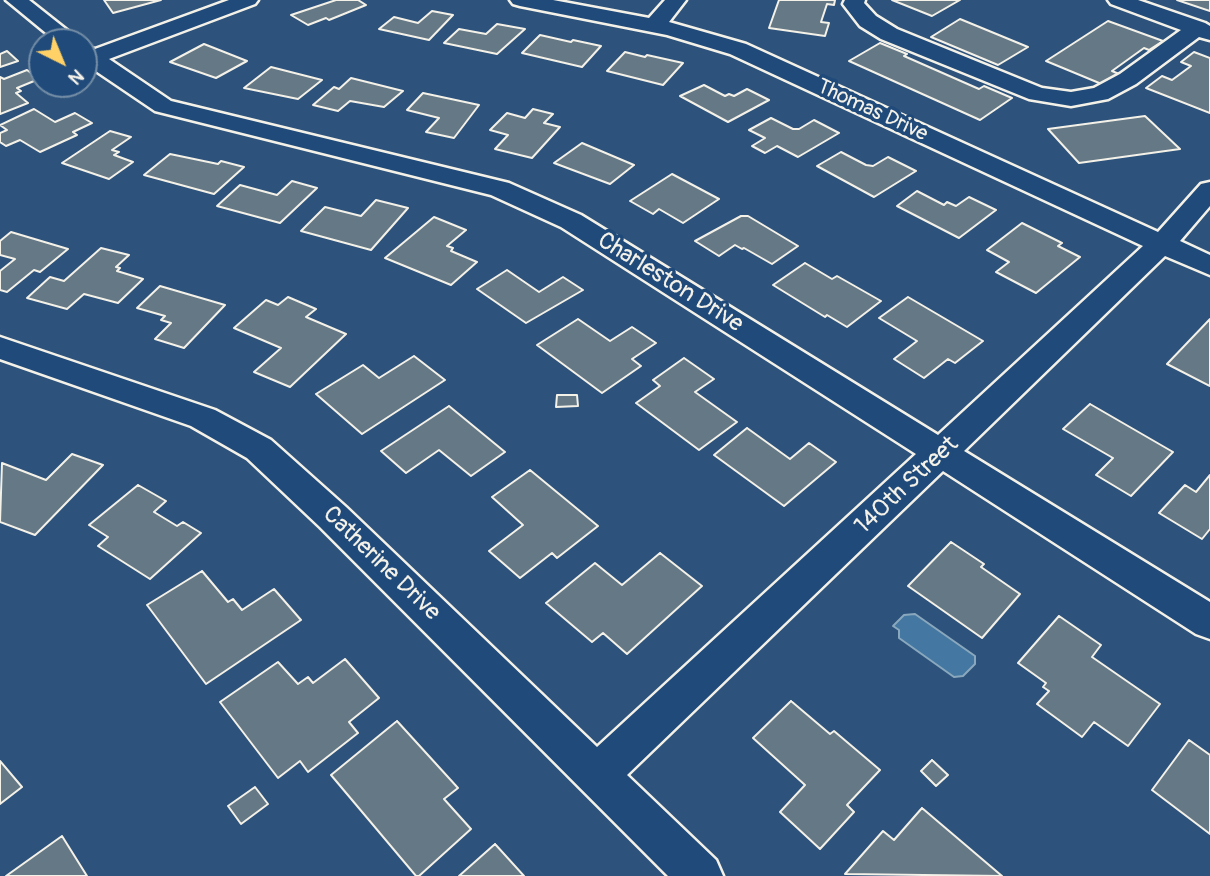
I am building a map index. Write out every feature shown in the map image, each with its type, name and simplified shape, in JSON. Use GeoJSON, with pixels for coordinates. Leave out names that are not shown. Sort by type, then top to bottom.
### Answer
{"type":"FeatureCollection","features":[{"type":"Feature","properties":{"kind":"street","name":"Charleston Drive"},"geometry":{"type":"LineString","coordinates":[[16,0],[53,28]]}},
{"type":"Feature","properties":{"kind":"street"},"geometry":{"type":"LineString","coordinates":[[98,45],[248,0]]}},
{"type":"Feature","properties":{"kind":"street","name":"Thomas Drive"},"geometry":{"type":"LineString","coordinates":[[520,0],[653,26],[738,49],[1210,265]]}},
{"type":"Feature","properties":{"kind":"street"},"geometry":{"type":"LineString","coordinates":[[653,26],[676,0]]}},
{"type":"Feature","properties":{"kind":"street"},"geometry":{"type":"LineString","coordinates":[[855,0],[853,4],[867,21],[889,34],[1037,94],[1071,99],[1100,94],[1203,30]]}},
{"type":"Feature","properties":{"kind":"street"},"geometry":{"type":"LineString","coordinates":[[1118,0],[1203,30]]}},
{"type":"Feature","properties":{"kind":"street","name":"Charleston Drive"},"geometry":{"type":"LineString","coordinates":[[98,61],[163,106],[500,189],[571,221],[1210,622]]}},
{"type":"Feature","properties":{"kind":"street","name":"140th Street"},"geometry":{"type":"LineString","coordinates":[[597,775],[1163,243],[1210,190]]}},
{"type":"Feature","properties":{"kind":"street","name":"Catherine Drive"},"geometry":{"type":"LineString","coordinates":[[0,348],[203,418],[259,449],[333,517],[700,876]]}},
{"type":"Feature","properties":{"kind":"water"},"geometry":{"type":"Polygon","coordinates":[[[915,614],[975,656],[975,664],[963,676],[954,677],[899,638],[899,630],[893,626],[904,615],[915,614]]]}},
{"type":"Feature","properties":{"kind":"building"},"geometry":{"type":"Polygon","coordinates":[[[104,0],[161,0],[113,13],[104,0]]]}},
{"type":"Feature","properties":{"kind":"building"},"geometry":{"type":"Polygon","coordinates":[[[336,0],[358,0],[366,5],[329,20],[326,18],[308,25],[291,15],[336,0]]]}},
{"type":"Feature","properties":{"kind":"building"},"geometry":{"type":"Polygon","coordinates":[[[779,0],[835,0],[834,5],[827,4],[821,22],[829,23],[825,36],[769,28],[779,0]]]}},
{"type":"Feature","properties":{"kind":"building"},"geometry":{"type":"Polygon","coordinates":[[[892,0],[960,0],[932,16],[892,0]]]}},
{"type":"Feature","properties":{"kind":"building"},"geometry":{"type":"Polygon","coordinates":[[[1177,0],[1210,0],[1210,11],[1177,0]]]}},
{"type":"Feature","properties":{"kind":"building"},"geometry":{"type":"Polygon","coordinates":[[[432,11],[453,15],[429,40],[379,29],[394,17],[418,23],[432,11]]]}},
{"type":"Feature","properties":{"kind":"building"},"geometry":{"type":"Polygon","coordinates":[[[960,19],[1028,47],[998,65],[931,37],[960,19]]]}},
{"type":"Feature","properties":{"kind":"building"},"geometry":{"type":"Polygon","coordinates":[[[1108,21],[1163,41],[1149,50],[1144,48],[1112,71],[1119,74],[1104,85],[1046,61],[1108,21]]]}},
{"type":"Feature","properties":{"kind":"building"},"geometry":{"type":"Polygon","coordinates":[[[497,24],[525,29],[497,54],[444,43],[459,29],[486,34],[497,24]]]}},
{"type":"Feature","properties":{"kind":"building"},"geometry":{"type":"Polygon","coordinates":[[[540,35],[601,46],[582,67],[522,53],[540,35]]]}},
{"type":"Feature","properties":{"kind":"building"},"geometry":{"type":"Polygon","coordinates":[[[880,43],[979,89],[984,86],[1012,98],[980,120],[849,61],[880,43]]]}},
{"type":"Feature","properties":{"kind":"building"},"geometry":{"type":"Polygon","coordinates":[[[204,44],[247,61],[216,78],[170,62],[204,44]]]}},
{"type":"Feature","properties":{"kind":"building"},"geometry":{"type":"Polygon","coordinates":[[[7,51],[18,61],[0,67],[0,54],[7,51]]]}},
{"type":"Feature","properties":{"kind":"building"},"geometry":{"type":"Polygon","coordinates":[[[625,52],[683,63],[663,85],[607,71],[625,52]]]}},
{"type":"Feature","properties":{"kind":"building"},"geometry":{"type":"Polygon","coordinates":[[[1194,52],[1210,58],[1210,113],[1146,88],[1162,76],[1172,80],[1191,66],[1181,62],[1194,52]]]}},
{"type":"Feature","properties":{"kind":"building"},"geometry":{"type":"Polygon","coordinates":[[[271,67],[322,80],[298,99],[244,88],[271,67]]]}},
{"type":"Feature","properties":{"kind":"building"},"geometry":{"type":"Polygon","coordinates":[[[28,71],[28,84],[17,88],[21,91],[16,93],[28,103],[0,114],[0,77],[4,79],[28,71]]]}},
{"type":"Feature","properties":{"kind":"building"},"geometry":{"type":"Polygon","coordinates":[[[351,78],[403,91],[384,107],[350,101],[338,111],[313,105],[334,87],[339,89],[351,78]]]}},
{"type":"Feature","properties":{"kind":"building"},"geometry":{"type":"Polygon","coordinates":[[[704,85],[725,96],[734,96],[747,89],[769,100],[728,122],[680,96],[704,85]]]}},
{"type":"Feature","properties":{"kind":"building"},"geometry":{"type":"Polygon","coordinates":[[[423,93],[479,105],[454,138],[426,132],[439,118],[407,110],[423,93]]]}},
{"type":"Feature","properties":{"kind":"building"},"geometry":{"type":"Polygon","coordinates":[[[34,109],[55,122],[75,113],[92,123],[73,132],[77,135],[40,152],[20,140],[6,146],[0,142],[0,133],[7,130],[0,125],[34,109]]]}},
{"type":"Feature","properties":{"kind":"building"},"geometry":{"type":"Polygon","coordinates":[[[533,109],[553,114],[544,123],[560,127],[532,158],[495,149],[508,135],[490,130],[507,113],[525,118],[533,109]]]}},
{"type":"Feature","properties":{"kind":"building"},"geometry":{"type":"Polygon","coordinates":[[[1145,116],[1180,149],[1079,163],[1048,129],[1145,116]]]}},
{"type":"Feature","properties":{"kind":"building"},"geometry":{"type":"Polygon","coordinates":[[[771,118],[793,129],[799,129],[814,120],[839,133],[798,157],[777,146],[765,153],[752,146],[765,138],[749,130],[771,118]]]}},
{"type":"Feature","properties":{"kind":"building"},"geometry":{"type":"Polygon","coordinates":[[[110,131],[131,137],[112,150],[119,152],[114,155],[133,162],[109,179],[62,163],[110,131]]]}},
{"type":"Feature","properties":{"kind":"building"},"geometry":{"type":"Polygon","coordinates":[[[582,143],[634,165],[610,184],[554,163],[582,143]]]}},
{"type":"Feature","properties":{"kind":"building"},"geometry":{"type":"Polygon","coordinates":[[[841,152],[873,166],[888,157],[916,171],[874,197],[817,166],[841,152]]]}},
{"type":"Feature","properties":{"kind":"building"},"geometry":{"type":"Polygon","coordinates":[[[170,154],[244,167],[214,194],[144,175],[170,154]]]}},
{"type":"Feature","properties":{"kind":"building"},"geometry":{"type":"Polygon","coordinates":[[[672,174],[719,199],[683,223],[659,209],[653,214],[630,201],[672,174]]]}},
{"type":"Feature","properties":{"kind":"building"},"geometry":{"type":"Polygon","coordinates":[[[292,181],[317,188],[280,223],[217,206],[240,185],[277,195],[292,181]]]}},
{"type":"Feature","properties":{"kind":"building"},"geometry":{"type":"Polygon","coordinates":[[[917,191],[944,205],[947,202],[956,206],[969,197],[996,210],[959,238],[897,206],[917,191]]]}},
{"type":"Feature","properties":{"kind":"building"},"geometry":{"type":"Polygon","coordinates":[[[376,200],[408,208],[371,250],[301,231],[325,207],[361,216],[376,200]]]}},
{"type":"Feature","properties":{"kind":"building"},"geometry":{"type":"Polygon","coordinates":[[[741,216],[748,216],[798,246],[772,264],[735,245],[719,256],[695,241],[741,216]]]}},
{"type":"Feature","properties":{"kind":"building"},"geometry":{"type":"Polygon","coordinates":[[[434,217],[466,230],[447,246],[453,248],[451,251],[477,262],[451,285],[385,258],[434,217]]]}},
{"type":"Feature","properties":{"kind":"building"},"geometry":{"type":"Polygon","coordinates":[[[1022,223],[1062,243],[1058,246],[1080,257],[1036,293],[996,272],[1009,262],[987,250],[1022,223]]]}},
{"type":"Feature","properties":{"kind":"building"},"geometry":{"type":"Polygon","coordinates":[[[11,232],[68,249],[40,272],[34,270],[7,292],[0,290],[0,271],[15,259],[0,255],[0,241],[11,232]]]}},
{"type":"Feature","properties":{"kind":"building"},"geometry":{"type":"Polygon","coordinates":[[[101,248],[129,255],[116,267],[120,268],[117,271],[143,279],[118,303],[84,294],[67,309],[27,298],[50,277],[64,281],[101,248]]]}},
{"type":"Feature","properties":{"kind":"building"},"geometry":{"type":"Polygon","coordinates":[[[805,263],[832,279],[837,276],[881,301],[847,327],[827,315],[825,317],[773,285],[805,263]]]}},
{"type":"Feature","properties":{"kind":"building"},"geometry":{"type":"Polygon","coordinates":[[[507,270],[539,292],[563,277],[583,290],[526,323],[477,289],[507,270]]]}},
{"type":"Feature","properties":{"kind":"building"},"geometry":{"type":"Polygon","coordinates":[[[160,286],[225,305],[184,348],[155,339],[171,323],[161,320],[165,316],[137,308],[160,286]]]}},
{"type":"Feature","properties":{"kind":"building"},"geometry":{"type":"Polygon","coordinates":[[[288,297],[316,309],[306,317],[346,334],[290,387],[254,372],[281,348],[234,328],[266,300],[278,305],[288,297]]]}},
{"type":"Feature","properties":{"kind":"building"},"geometry":{"type":"Polygon","coordinates":[[[908,297],[983,341],[955,363],[948,359],[924,378],[894,359],[917,341],[879,318],[908,297]]]}},
{"type":"Feature","properties":{"kind":"building"},"geometry":{"type":"Polygon","coordinates":[[[578,319],[610,341],[632,327],[656,343],[632,359],[641,366],[602,393],[537,345],[578,319]]]}},
{"type":"Feature","properties":{"kind":"building"},"geometry":{"type":"Polygon","coordinates":[[[1210,319],[1210,386],[1167,364],[1210,319]]]}},
{"type":"Feature","properties":{"kind":"building"},"geometry":{"type":"Polygon","coordinates":[[[414,356],[445,380],[362,434],[316,394],[363,365],[379,378],[414,356]]]}},
{"type":"Feature","properties":{"kind":"building"},"geometry":{"type":"Polygon","coordinates":[[[684,358],[714,379],[695,392],[737,422],[699,450],[636,403],[660,386],[653,380],[684,358]]]}},
{"type":"Feature","properties":{"kind":"building"},"geometry":{"type":"Polygon","coordinates":[[[557,395],[577,395],[578,406],[556,407],[557,395]]]}},
{"type":"Feature","properties":{"kind":"building"},"geometry":{"type":"Polygon","coordinates":[[[1090,404],[1173,452],[1131,496],[1096,475],[1113,458],[1063,429],[1090,404]]]}},
{"type":"Feature","properties":{"kind":"building"},"geometry":{"type":"Polygon","coordinates":[[[449,406],[505,452],[471,476],[439,450],[406,473],[381,451],[449,406]]]}},
{"type":"Feature","properties":{"kind":"building"},"geometry":{"type":"Polygon","coordinates":[[[747,428],[790,459],[809,443],[836,462],[784,506],[714,455],[747,428]]]}},
{"type":"Feature","properties":{"kind":"building"},"geometry":{"type":"Polygon","coordinates":[[[72,454],[103,465],[35,535],[0,522],[2,463],[46,480],[72,454]]]}},
{"type":"Feature","properties":{"kind":"building"},"geometry":{"type":"Polygon","coordinates":[[[530,470],[598,526],[557,558],[552,553],[520,578],[489,551],[523,525],[492,497],[530,470]]]}},
{"type":"Feature","properties":{"kind":"building"},"geometry":{"type":"Polygon","coordinates":[[[1210,475],[1210,529],[1202,539],[1159,513],[1185,485],[1196,492],[1210,475]]]}},
{"type":"Feature","properties":{"kind":"building"},"geometry":{"type":"Polygon","coordinates":[[[138,485],[166,501],[154,512],[177,526],[183,522],[201,533],[150,579],[98,546],[108,537],[89,525],[138,485]]]}},
{"type":"Feature","properties":{"kind":"building"},"geometry":{"type":"Polygon","coordinates":[[[951,542],[984,564],[981,567],[1020,594],[982,638],[908,586],[951,542]]]}},
{"type":"Feature","properties":{"kind":"building"},"geometry":{"type":"Polygon","coordinates":[[[660,553],[702,586],[627,654],[603,633],[592,642],[546,603],[595,563],[622,585],[660,553]]]}},
{"type":"Feature","properties":{"kind":"building"},"geometry":{"type":"Polygon","coordinates":[[[202,571],[228,602],[233,599],[242,610],[274,589],[301,620],[206,684],[147,605],[202,571]]]}},
{"type":"Feature","properties":{"kind":"building"},"geometry":{"type":"Polygon","coordinates":[[[1059,616],[1101,645],[1092,657],[1160,704],[1128,746],[1094,722],[1082,737],[1037,704],[1049,691],[1043,687],[1046,683],[1018,663],[1059,616]]]}},
{"type":"Feature","properties":{"kind":"building"},"geometry":{"type":"Polygon","coordinates":[[[345,659],[379,698],[349,722],[358,733],[308,772],[300,761],[278,778],[220,702],[278,662],[298,684],[308,677],[313,683],[345,659]]]}},
{"type":"Feature","properties":{"kind":"building"},"geometry":{"type":"Polygon","coordinates":[[[791,701],[830,734],[834,731],[880,770],[847,805],[854,812],[820,849],[780,812],[805,785],[753,738],[791,701]]]}},
{"type":"Feature","properties":{"kind":"building"},"geometry":{"type":"Polygon","coordinates":[[[397,721],[458,788],[444,799],[471,829],[419,876],[416,876],[331,775],[397,721]]]}},
{"type":"Feature","properties":{"kind":"building"},"geometry":{"type":"Polygon","coordinates":[[[1189,740],[1210,755],[1210,834],[1152,790],[1189,740]]]}},
{"type":"Feature","properties":{"kind":"building"},"geometry":{"type":"Polygon","coordinates":[[[932,760],[948,775],[936,786],[921,771],[932,760]]]}},
{"type":"Feature","properties":{"kind":"building"},"geometry":{"type":"Polygon","coordinates":[[[0,761],[22,787],[0,804],[0,761]]]}},
{"type":"Feature","properties":{"kind":"building"},"geometry":{"type":"Polygon","coordinates":[[[255,787],[268,804],[241,824],[228,806],[255,787]]]}},
{"type":"Feature","properties":{"kind":"building"},"geometry":{"type":"Polygon","coordinates":[[[922,808],[1002,876],[845,874],[883,831],[894,840],[922,808]]]}},
{"type":"Feature","properties":{"kind":"building"},"geometry":{"type":"Polygon","coordinates":[[[62,836],[87,876],[6,876],[62,836]]]}},
{"type":"Feature","properties":{"kind":"building"},"geometry":{"type":"Polygon","coordinates":[[[495,844],[524,876],[459,876],[495,844]]]}}]}
